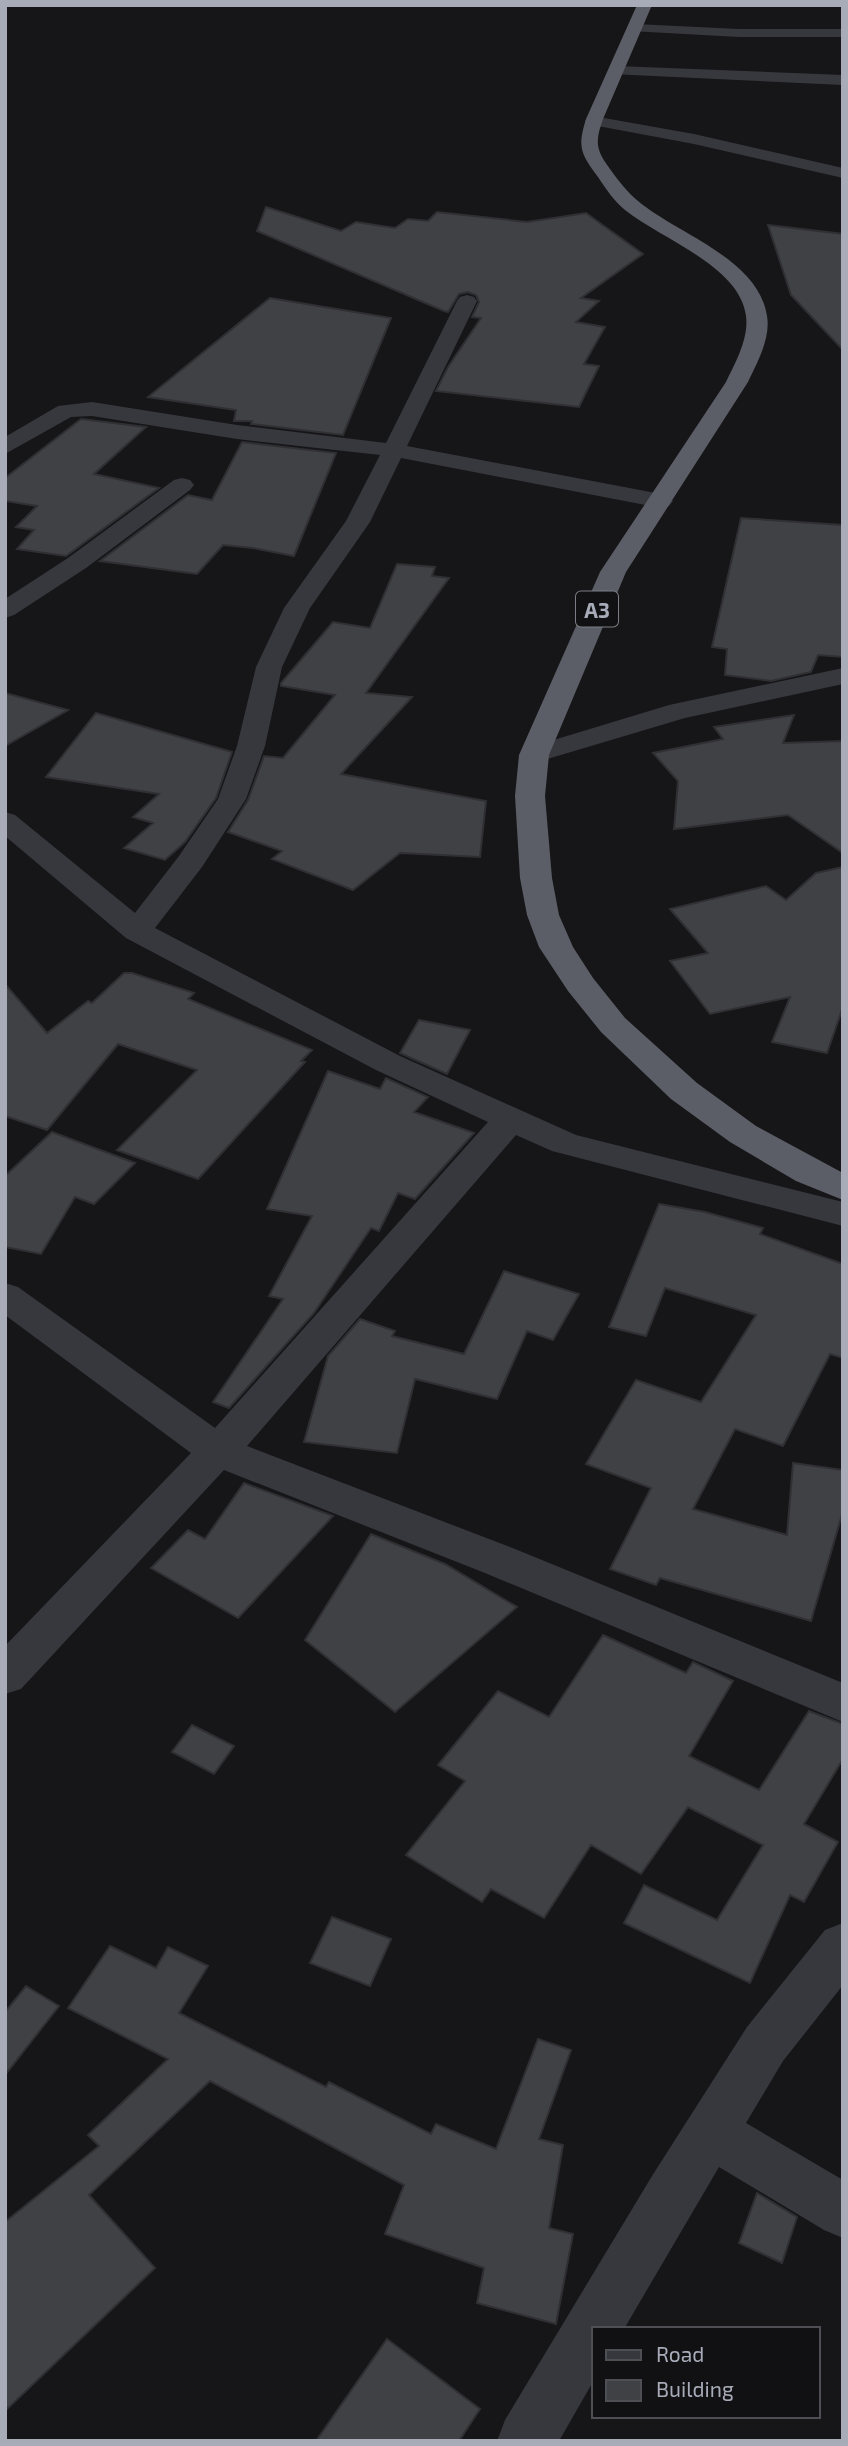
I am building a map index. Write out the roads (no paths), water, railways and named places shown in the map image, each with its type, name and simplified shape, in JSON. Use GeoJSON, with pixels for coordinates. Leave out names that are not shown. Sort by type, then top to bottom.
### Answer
{"type":"FeatureCollection","features":[{"type":"Feature","properties":{"kind":"highway","name":"A3"},"geometry":{"type":"LineString","coordinates":[[640,16],[617,71],[598,106],[589,135],[589,148],[621,194],[633,206],[711,256],[730,272],[755,304],[757,318],[749,355],[737,382],[613,572],[534,755],[530,796],[531,839],[543,915],[556,947],[580,984],[613,1025],[684,1091],[743,1134],[843,1188]]}},
{"type":"Feature","properties":{"kind":"street"},"geometry":{"type":"LineString","coordinates":[[640,16],[738,33],[843,33]]}},
{"type":"Feature","properties":{"kind":"street"},"geometry":{"type":"LineString","coordinates":[[617,71],[843,80]]}},
{"type":"Feature","properties":{"kind":"street"},"geometry":{"type":"LineString","coordinates":[[593,121],[694,139],[843,173]]}},
{"type":"Feature","properties":{"kind":"street"},"geometry":{"type":"LineString","coordinates":[[137,931],[191,861],[232,799],[251,746],[269,667],[297,608],[358,522],[467,301]]}},
{"type":"Feature","properties":{"kind":"street"},"geometry":{"type":"LineString","coordinates":[[5,447],[66,411],[92,409],[237,432],[392,450],[660,501]]}},
{"type":"Feature","properties":{"kind":"street"},"geometry":{"type":"LineString","coordinates":[[5,610],[77,562],[182,485]]}},
{"type":"Feature","properties":{"kind":"street"},"geometry":{"type":"LineString","coordinates":[[534,755],[679,711],[843,676]]}},
{"type":"Feature","properties":{"kind":"street"},"geometry":{"type":"LineString","coordinates":[[14,838],[137,931],[388,1063],[510,1119],[564,1143],[843,1214]]}},
{"type":"Feature","properties":{"kind":"street"},"geometry":{"type":"LineString","coordinates":[[5,1675],[218,1451],[510,1119]]}},
{"type":"Feature","properties":{"kind":"street"},"geometry":{"type":"LineString","coordinates":[[5,1296],[218,1451],[500,1561],[843,1703]]}},
{"type":"Feature","properties":{"kind":"street"},"geometry":{"type":"LineString","coordinates":[[594,2327],[765,2044],[843,1946]]}},
{"type":"Feature","properties":{"kind":"street"},"geometry":{"type":"LineString","coordinates":[[710,2131],[843,2211]]}},
{"type":"Feature","properties":{"kind":"street"},"geometry":{"type":"LineString","coordinates":[[526,2441],[592,2330]]}}]}
